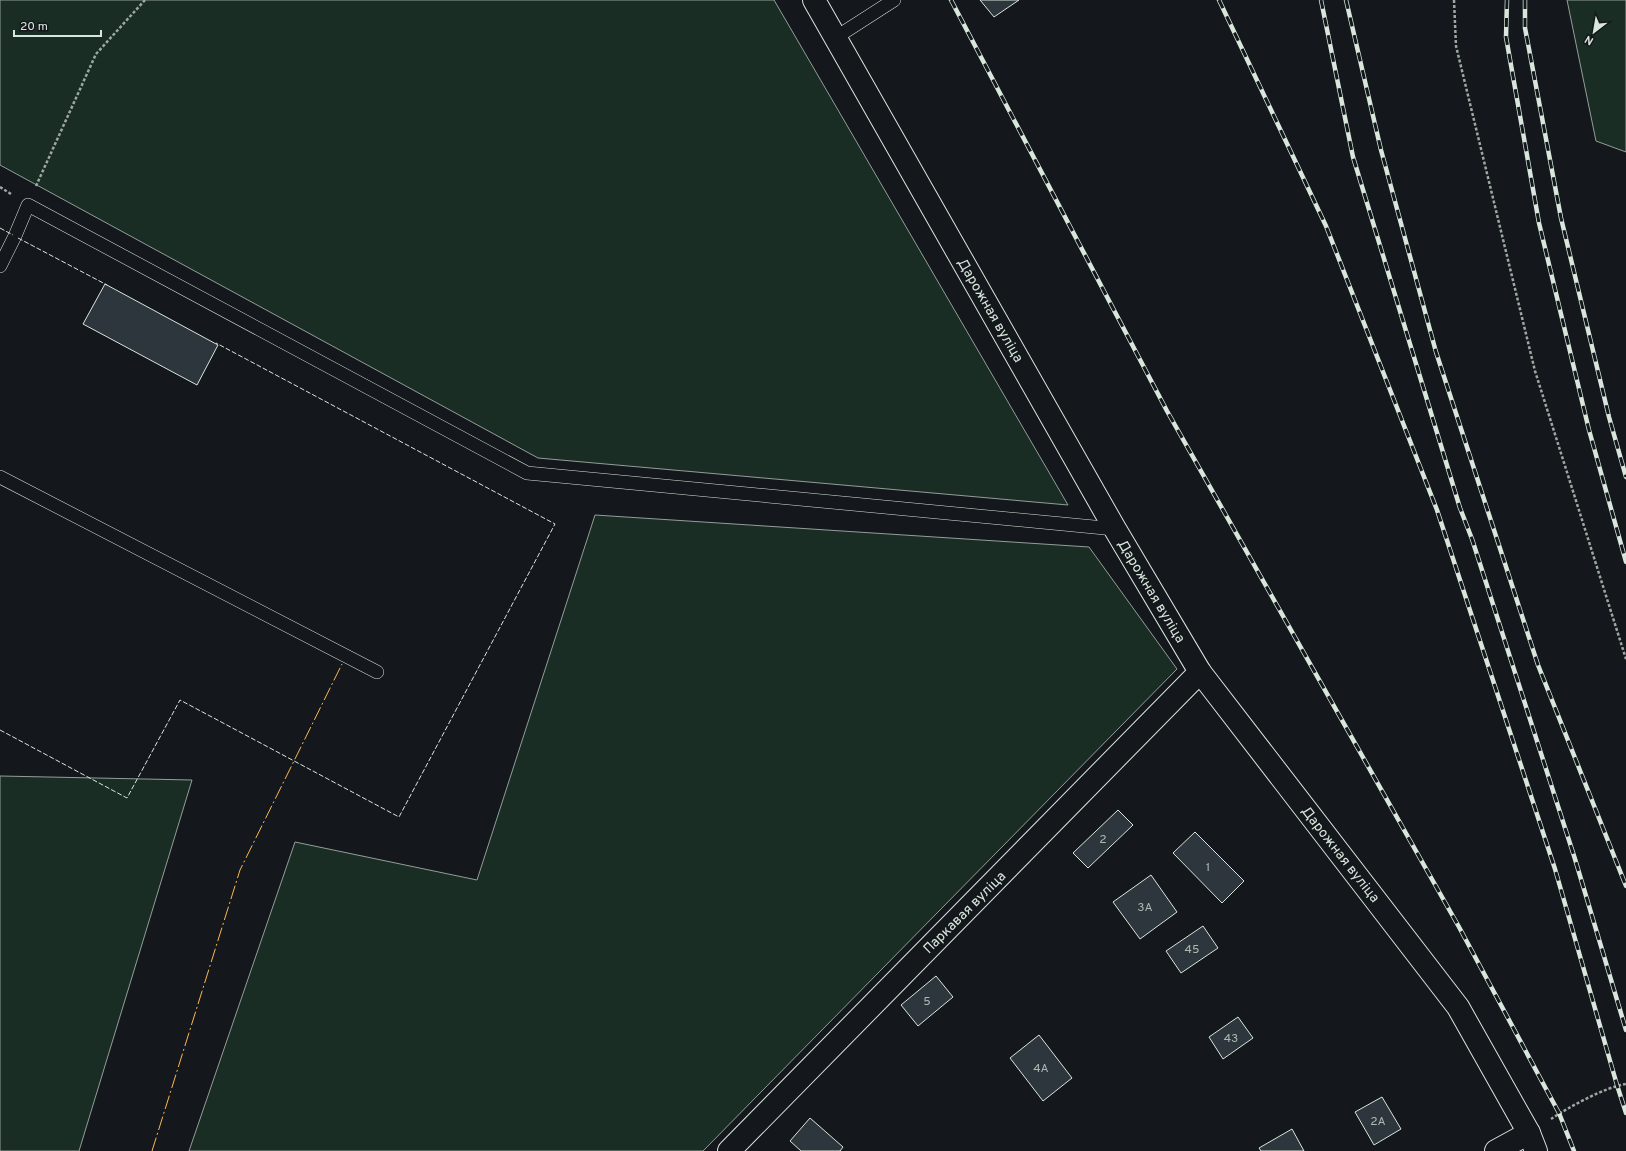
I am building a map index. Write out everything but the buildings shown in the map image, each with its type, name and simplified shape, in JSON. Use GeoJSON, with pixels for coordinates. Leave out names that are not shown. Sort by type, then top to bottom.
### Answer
{"type":"FeatureCollection","features":[{"type":"Feature","properties":{"kind":"street","name":"Дарожная вуліца"},"geometry":{"type":"LineString","coordinates":[[814,0],[1115,528],[1200,672],[1458,1007],[1533,1142]]}},
{"type":"Feature","properties":{"kind":"street","name":"Паркавая вуліца"},"geometry":{"type":"LineString","coordinates":[[729,1151],[1200,672]]}},
{"type":"Feature","properties":{"kind":"street"},"geometry":{"type":"LineString","coordinates":[[1496,1151],[1533,1142]]}},
{"type":"Feature","properties":{"kind":"lane"},"geometry":{"type":"LineString","coordinates":[[835,38],[894,0]]}},
{"type":"Feature","properties":{"kind":"lane"},"geometry":{"type":"LineString","coordinates":[[0,266],[28,205],[527,473],[1115,528]]}},
{"type":"Feature","properties":{"kind":"lane"},"geometry":{"type":"LineString","coordinates":[[0,477],[376,672]]}},
{"type":"Feature","properties":{"kind":"path"},"geometry":{"type":"LineString","coordinates":[[28,205],[96,54],[145,0]]}},
{"type":"Feature","properties":{"kind":"path"},"geometry":{"type":"LineString","coordinates":[[1454,0],[1456,46],[1535,371],[1626,659]]}},
{"type":"Feature","properties":{"kind":"path"},"geometry":{"type":"LineString","coordinates":[[1533,1142],[1559,1113],[1605,1090],[1617,1085],[1626,1084]]}},
{"type":"Feature","properties":{"kind":"green space"},"geometry":{"type":"Polygon","coordinates":[[[0,0],[774,0],[1068,505],[538,458],[0,165],[0,0]]]}},
{"type":"Feature","properties":{"kind":"green space"},"geometry":{"type":"Polygon","coordinates":[[[1567,0],[1626,0],[1626,152],[1596,141],[1567,0]]]}},
{"type":"Feature","properties":{"kind":"green space"},"geometry":{"type":"Polygon","coordinates":[[[595,515],[1089,547],[1177,669],[703,1151],[189,1151],[295,842],[477,880],[595,515]]]}},
{"type":"Feature","properties":{"kind":"green space"},"geometry":{"type":"Polygon","coordinates":[[[0,776],[192,780],[79,1151],[0,1151],[0,776]]]}},
{"type":"Feature","properties":{"kind":"railway"},"geometry":{"type":"LineString","coordinates":[[951,0],[1167,411],[1459,927],[1559,1113],[1574,1151]]}},
{"type":"Feature","properties":{"kind":"railway"},"geometry":{"type":"LineString","coordinates":[[1219,0],[1326,226],[1437,510],[1555,869],[1626,1113]]}},
{"type":"Feature","properties":{"kind":"railway"},"geometry":{"type":"LineString","coordinates":[[1321,0],[1353,157],[1460,508],[1472,539],[1575,859],[1626,1030]]}},
{"type":"Feature","properties":{"kind":"railway"},"geometry":{"type":"LineString","coordinates":[[1346,0],[1381,150],[1436,352],[1538,665],[1626,886]]}},
{"type":"Feature","properties":{"kind":"railway"},"geometry":{"type":"LineString","coordinates":[[1507,0],[1506,37],[1539,223],[1589,430],[1626,562]]}},
{"type":"Feature","properties":{"kind":"railway"},"geometry":{"type":"LineString","coordinates":[[1525,0],[1525,28],[1561,218],[1609,417],[1626,477]]}},
{"type":"Feature","properties":{"kind":"fence"},"geometry":{"type":"LineString","coordinates":[[0,228],[13,235]]}},
{"type":"Feature","properties":{"kind":"fence"},"geometry":{"type":"LineString","coordinates":[[18,238],[107,285]]}},
{"type":"Feature","properties":{"kind":"fence"},"geometry":{"type":"LineString","coordinates":[[0,730],[127,798],[180,700],[399,817],[555,524],[216,343]]}},
{"type":"Feature","properties":{"kind":"power"},"geometry":{"type":"LineString","coordinates":[[152,1151],[240,870],[342,664]]}}]}
